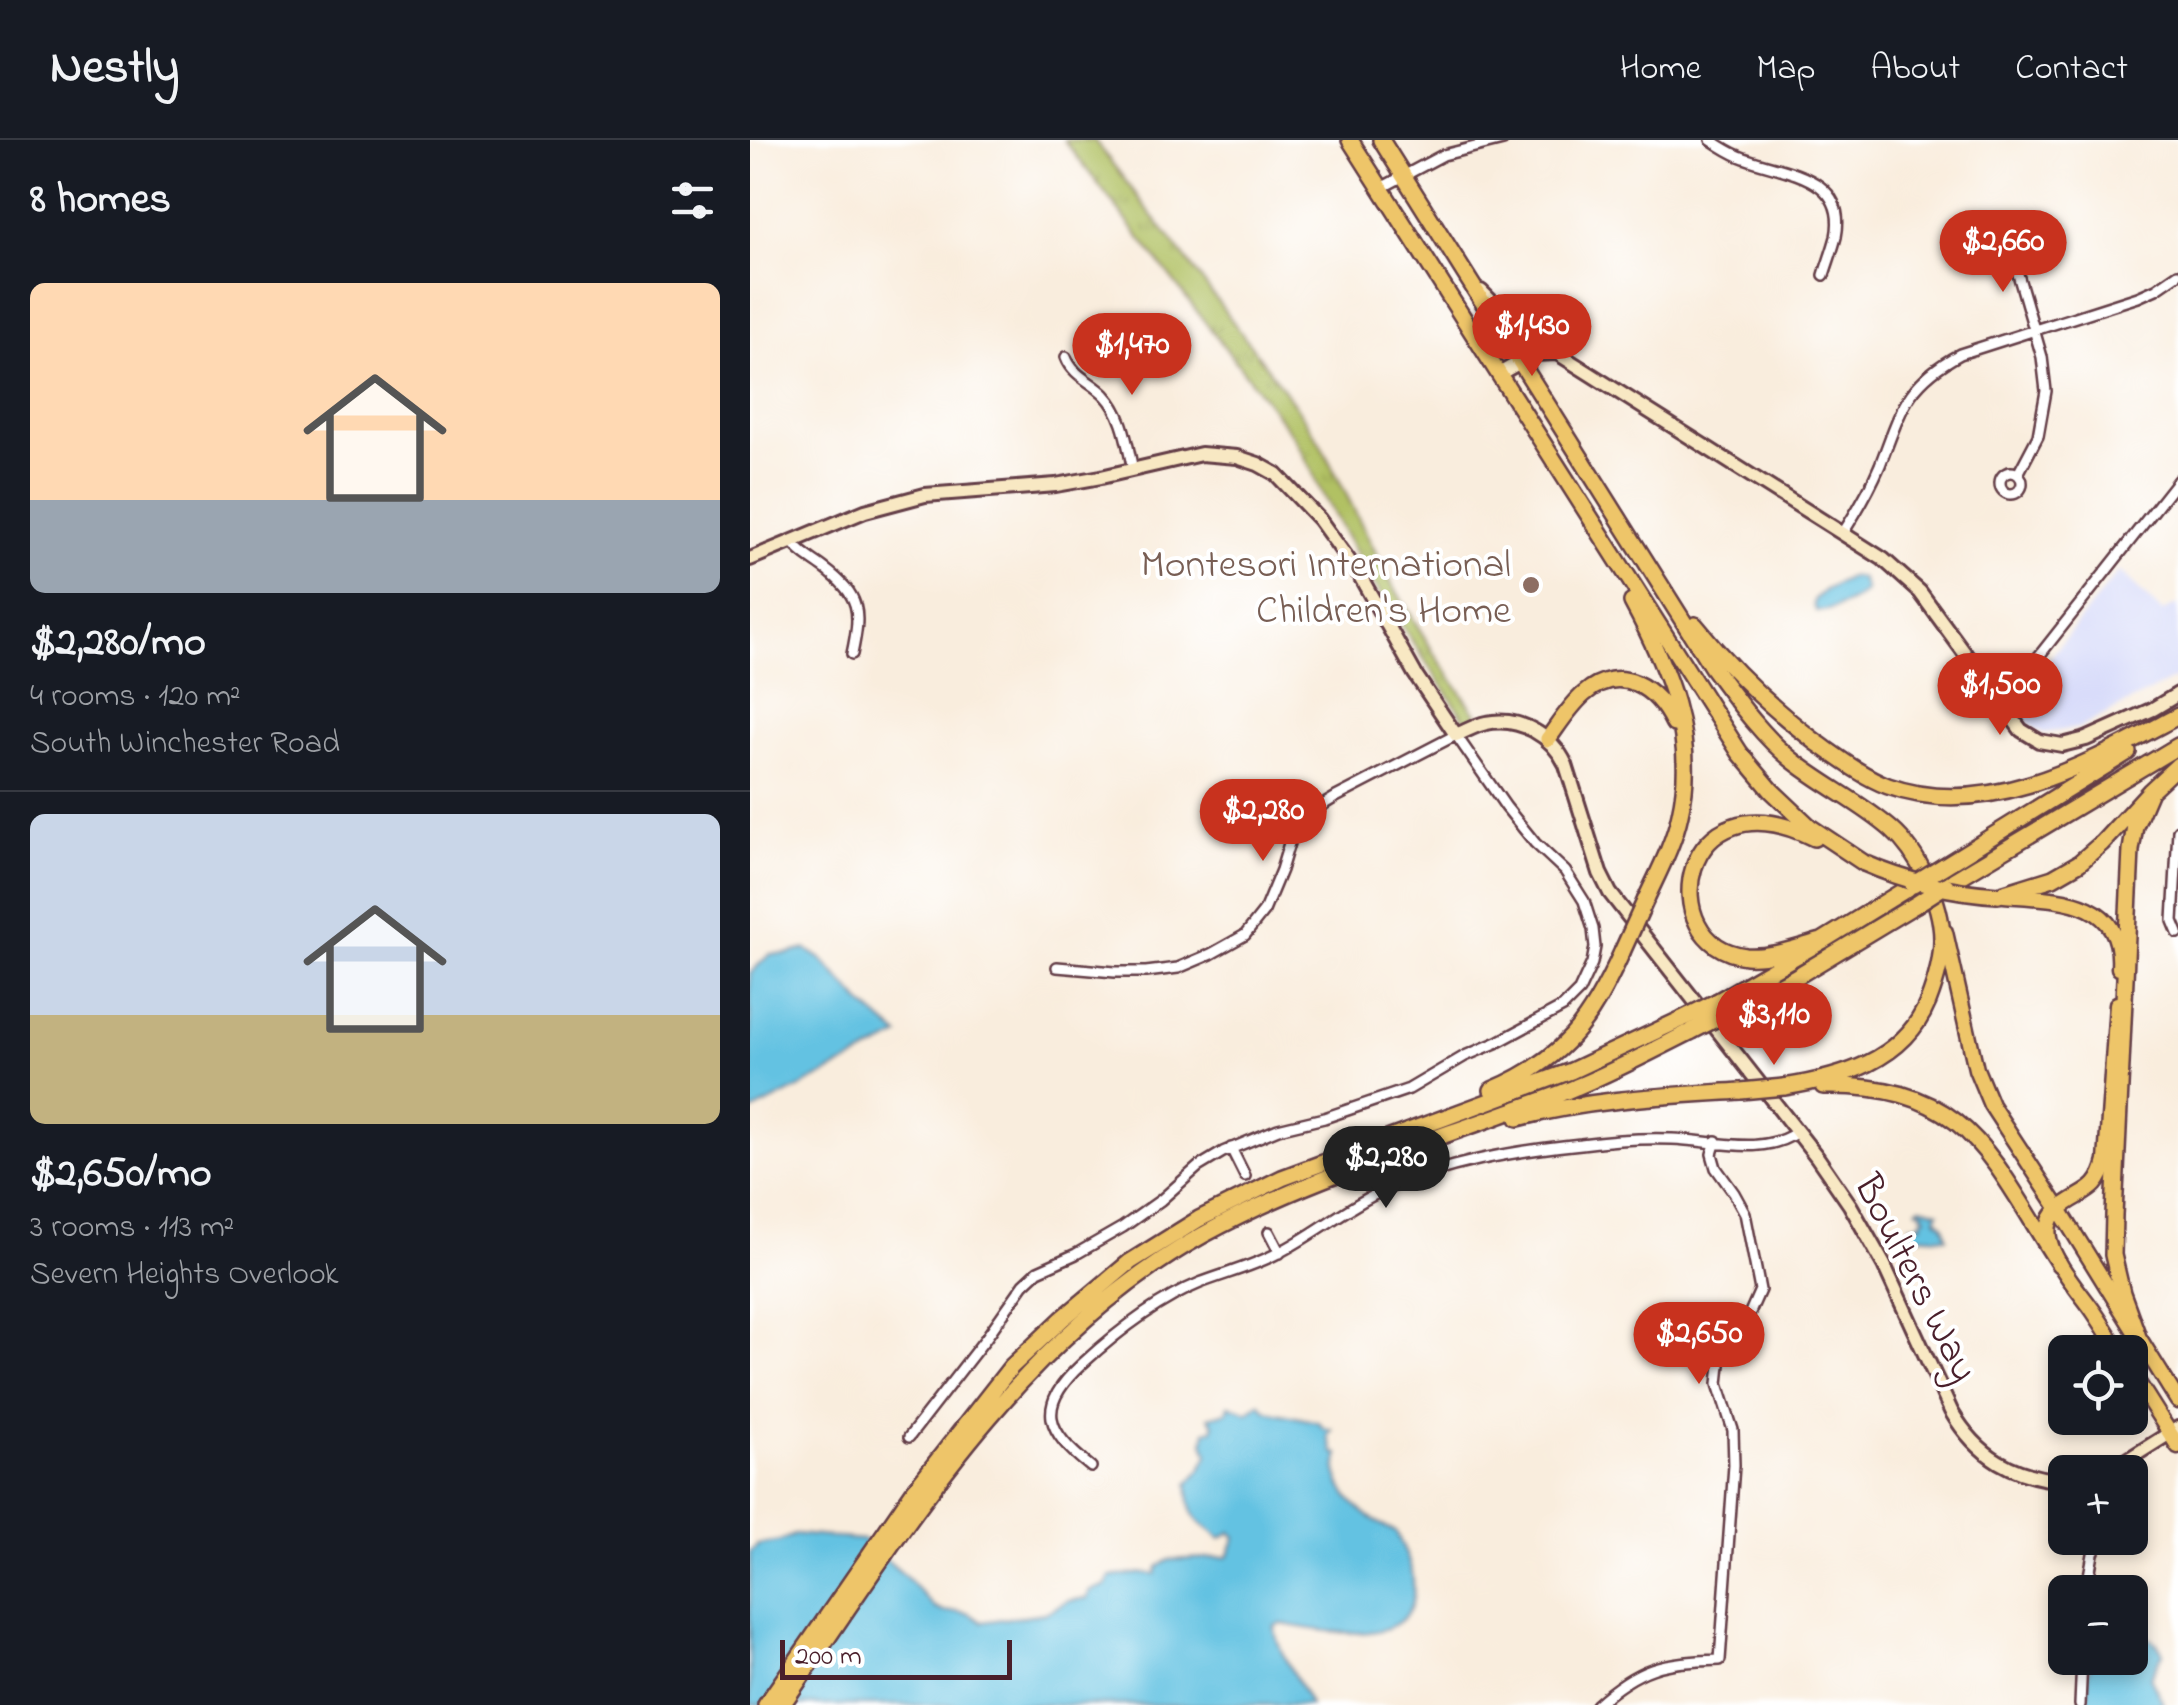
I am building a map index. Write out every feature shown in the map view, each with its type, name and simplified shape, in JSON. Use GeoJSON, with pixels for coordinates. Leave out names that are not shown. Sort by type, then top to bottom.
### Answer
{"type":"FeatureCollection","features":[{"type":"Feature","properties":{"kind":"highway"},"geometry":{"type":"LineString","coordinates":[[1350,140],[1740,753],[1810,828],[1864,863]]}},
{"type":"Feature","properties":{"kind":"highway"},"geometry":{"type":"LineString","coordinates":[[1381,140],[1712,667],[1791,760],[1892,830],[1919,864],[1940,911],[1942,934],[1939,973],[1924,1010],[1900,1042],[1862,1068],[1784,1087],[1633,1098],[1548,1110],[1436,1138]]}},
{"type":"Feature","properties":{"kind":"highway"},"geometry":{"type":"LineString","coordinates":[[766,1705],[1011,1367],[1062,1318],[1130,1262],[1199,1218],[1282,1178],[1509,1083],[1565,1044],[1586,1020],[1603,994],[1672,840],[1681,812],[1685,741],[1681,718],[1655,645],[1581,505]]}},
{"type":"Feature","properties":{"kind":"highway"},"geometry":{"type":"LineString","coordinates":[[1632,537],[1697,627],[1750,686],[1830,752],[1858,772],[1889,786],[1951,797],[2008,790],[2109,752],[2178,718]]}},
{"type":"Feature","properties":{"kind":"highway"},"geometry":{"type":"LineString","coordinates":[[1548,739],[1584,694],[1596,686],[1611,681],[1636,682],[1663,703],[1673,720],[1685,775]]}},
{"type":"Feature","properties":{"kind":"highway"},"geometry":{"type":"LineString","coordinates":[[1722,1007],[2178,718]]}},
{"type":"Feature","properties":{"kind":"highway"},"geometry":{"type":"LineString","coordinates":[[782,1705],[918,1495],[1023,1380],[1136,1278],[1203,1235],[1287,1194],[1576,1088],[1722,1007],[1794,978],[2178,746]]}},
{"type":"Feature","properties":{"kind":"highway"},"geometry":{"type":"LineString","coordinates":[[1822,941],[1748,956],[1728,952],[1712,941],[1693,911],[1690,892],[1690,872],[1699,852],[1716,834],[1734,825],[1757,820],[1780,823],[1910,880],[1998,895],[2054,878],[2079,863],[2178,765]]}},
{"type":"Feature","properties":{"kind":"highway"},"geometry":{"type":"LineString","coordinates":[[2136,1334],[2122,1293],[2113,1242],[2131,850],[2135,826],[2150,790]]}},
{"type":"Feature","properties":{"kind":"highway"},"geometry":{"type":"LineString","coordinates":[[1282,1178],[1687,1025]]}},
{"type":"Feature","properties":{"kind":"highway"},"geometry":{"type":"LineString","coordinates":[[1784,1087],[1874,1087],[1915,1097],[1948,1114],[1986,1152],[2058,1264]]}},
{"type":"Feature","properties":{"kind":"main road"},"geometry":{"type":"LineString","coordinates":[[1998,895],[2087,907],[2101,915],[2116,938],[2120,955],[2106,1160],[2102,1176],[2092,1188],[2059,1209],[2048,1224],[2058,1264],[2107,1335]]}},
{"type":"Feature","properties":{"kind":"main road"},"geometry":{"type":"LineString","coordinates":[[1940,911],[1976,1068],[1991,1105],[2178,1401]]}},
{"type":"Feature","properties":{"kind":"main road"},"geometry":{"type":"LineString","coordinates":[[2148,1396],[2175,1436]]}},
{"type":"Feature","properties":{"kind":"street"},"geometry":{"type":"LineString","coordinates":[[1381,188],[1443,155],[1502,140]]}},
{"type":"Feature","properties":{"kind":"street"},"geometry":{"type":"LineString","coordinates":[[1711,140],[1740,156],[1802,175],[1825,190],[1833,202],[1837,225],[1824,274]]}},
{"type":"Feature","properties":{"kind":"street"},"geometry":{"type":"LineString","coordinates":[[2011,250],[2046,375],[2045,407],[2038,436],[2018,474]]}},
{"type":"Feature","properties":{"kind":"street"},"geometry":{"type":"LineString","coordinates":[[1466,274],[1504,314],[1557,353],[1883,559],[1920,592],[2028,736],[2062,745],[2102,733],[2178,694]]}},
{"type":"Feature","properties":{"kind":"street"},"geometry":{"type":"LineString","coordinates":[[1843,534],[1868,492],[1896,421],[1915,388],[1942,364],[1960,354],[2138,296],[2178,274]]}},
{"type":"Feature","properties":{"kind":"street"},"geometry":{"type":"LineString","coordinates":[[1499,374],[1534,354],[1557,353]]}},
{"type":"Feature","properties":{"kind":"street"},"geometry":{"type":"LineString","coordinates":[[1066,356],[1070,369],[1098,388],[1114,406],[1124,428],[1133,470]]}},
{"type":"Feature","properties":{"kind":"street"},"geometry":{"type":"LineString","coordinates":[[750,558],[866,511],[925,495],[1086,480],[1201,454],[1248,460],[1276,474],[1308,506],[1360,576],[1415,674],[1506,807],[1565,871],[1584,901],[1594,929],[1592,963],[1579,991],[1563,1007],[1409,1088],[1231,1148],[1198,1167],[1123,1227],[1038,1271],[1024,1284],[909,1437]]}},
{"type":"Feature","properties":{"kind":"street"},"geometry":{"type":"LineString","coordinates":[[2002,704],[2178,480]]}},
{"type":"Feature","properties":{"kind":"street"},"geometry":{"type":"LineString","coordinates":[[792,542],[851,593],[858,622],[852,654]]}},
{"type":"Feature","properties":{"kind":"street"},"geometry":{"type":"LineString","coordinates":[[1057,967],[1115,972],[1178,968],[1211,954],[1246,935],[1264,911],[1290,840],[1308,814],[1478,726],[1500,722],[1523,726],[1548,739]]}},
{"type":"Feature","properties":{"kind":"street","name":"Boulters Way"},"geometry":{"type":"LineString","coordinates":[[1548,739],[1566,765],[1610,892],[1828,1173],[1872,1241],[1961,1428],[1975,1444],[2007,1467],[2048,1478]]}},
{"type":"Feature","properties":{"kind":"street"},"geometry":{"type":"LineString","coordinates":[[2178,830],[2173,920],[2178,933]]}},
{"type":"Feature","properties":{"kind":"street"},"geometry":{"type":"LineString","coordinates":[[1091,1466],[1069,1449],[1055,1432],[1050,1418],[1055,1398],[1075,1371],[1134,1320],[1169,1299],[1280,1253],[1383,1191],[1486,1157],[1631,1139],[1775,1144],[1797,1132]]}},
{"type":"Feature","properties":{"kind":"street"},"geometry":{"type":"LineString","coordinates":[[1596,1705],[1621,1683],[1651,1668],[1720,1660],[1734,1465],[1734,1430],[1718,1384],[1721,1355],[1727,1340],[1748,1317],[1760,1290],[1745,1213],[1716,1168],[1712,1154],[1716,1142]]}},
{"type":"Feature","properties":{"kind":"street"},"geometry":{"type":"LineString","coordinates":[[1231,1148],[1244,1176]]}},
{"type":"Feature","properties":{"kind":"street"},"geometry":{"type":"LineString","coordinates":[[1269,1232],[1280,1253]]}},
{"type":"Feature","properties":{"kind":"street"},"geometry":{"type":"LineString","coordinates":[[2140,1455],[2175,1436]]}},
{"type":"Feature","properties":{"kind":"street"},"geometry":{"type":"LineString","coordinates":[[2080,1705],[2081,1675]]}},
{"type":"Feature","properties":{"kind":"shaded area"},"geometry":{"type":"Polygon","coordinates":[[[2119,571],[2162,612],[2178,604],[2178,677],[2079,728],[2044,733],[2026,721],[2015,702],[2119,571]]]}},
{"type":"Feature","properties":{"kind":"green space"},"geometry":{"type":"Polygon","coordinates":[[[1064,140],[1094,140],[1298,409],[1319,441],[1392,584],[1477,715],[1466,721],[1369,577],[1292,434],[1064,140]]]}},
{"type":"Feature","properties":{"kind":"water"},"geometry":{"type":"Polygon","coordinates":[[[1851,577],[1861,578],[1866,591],[1842,605],[1816,611],[1815,599],[1851,577]]]}},
{"type":"Feature","properties":{"kind":"water"},"geometry":{"type":"Polygon","coordinates":[[[806,949],[900,1036],[750,1113],[750,973],[770,954],[806,949]]]}},
{"type":"Feature","properties":{"kind":"water"},"geometry":{"type":"Polygon","coordinates":[[[1921,1206],[1939,1211],[1936,1217],[1944,1225],[1947,1237],[1910,1235],[1911,1225],[1923,1224],[1924,1211],[1917,1209],[1921,1206]]]}},
{"type":"Feature","properties":{"kind":"water"},"geometry":{"type":"Polygon","coordinates":[[[1260,1403],[1267,1411],[1319,1422],[1323,1428],[1332,1430],[1328,1436],[1334,1453],[1339,1454],[1337,1468],[1344,1491],[1367,1515],[1396,1532],[1411,1569],[1413,1596],[1406,1615],[1392,1626],[1349,1633],[1275,1626],[1283,1655],[1310,1705],[750,1705],[750,1552],[758,1545],[796,1534],[863,1540],[944,1612],[970,1614],[982,1622],[1045,1613],[1068,1601],[1087,1598],[1090,1591],[1107,1585],[1110,1577],[1156,1574],[1158,1567],[1169,1560],[1228,1557],[1236,1537],[1231,1532],[1220,1539],[1197,1519],[1188,1484],[1208,1455],[1206,1431],[1213,1429],[1214,1424],[1209,1417],[1227,1412],[1229,1405],[1248,1412],[1260,1403]]]}},
{"type":"Feature","properties":{"kind":"water"},"geometry":{"type":"Polygon","coordinates":[[[2148,1639],[2160,1647],[2163,1653],[2150,1677],[2164,1705],[2088,1705],[2088,1675],[2148,1675],[2148,1639]]]}},
{"type":"Feature","properties":{"kind":"place","name":"Montesori International Children's Home"},"geometry":{"type":"Point","coordinates":[1531,585]}}]}
